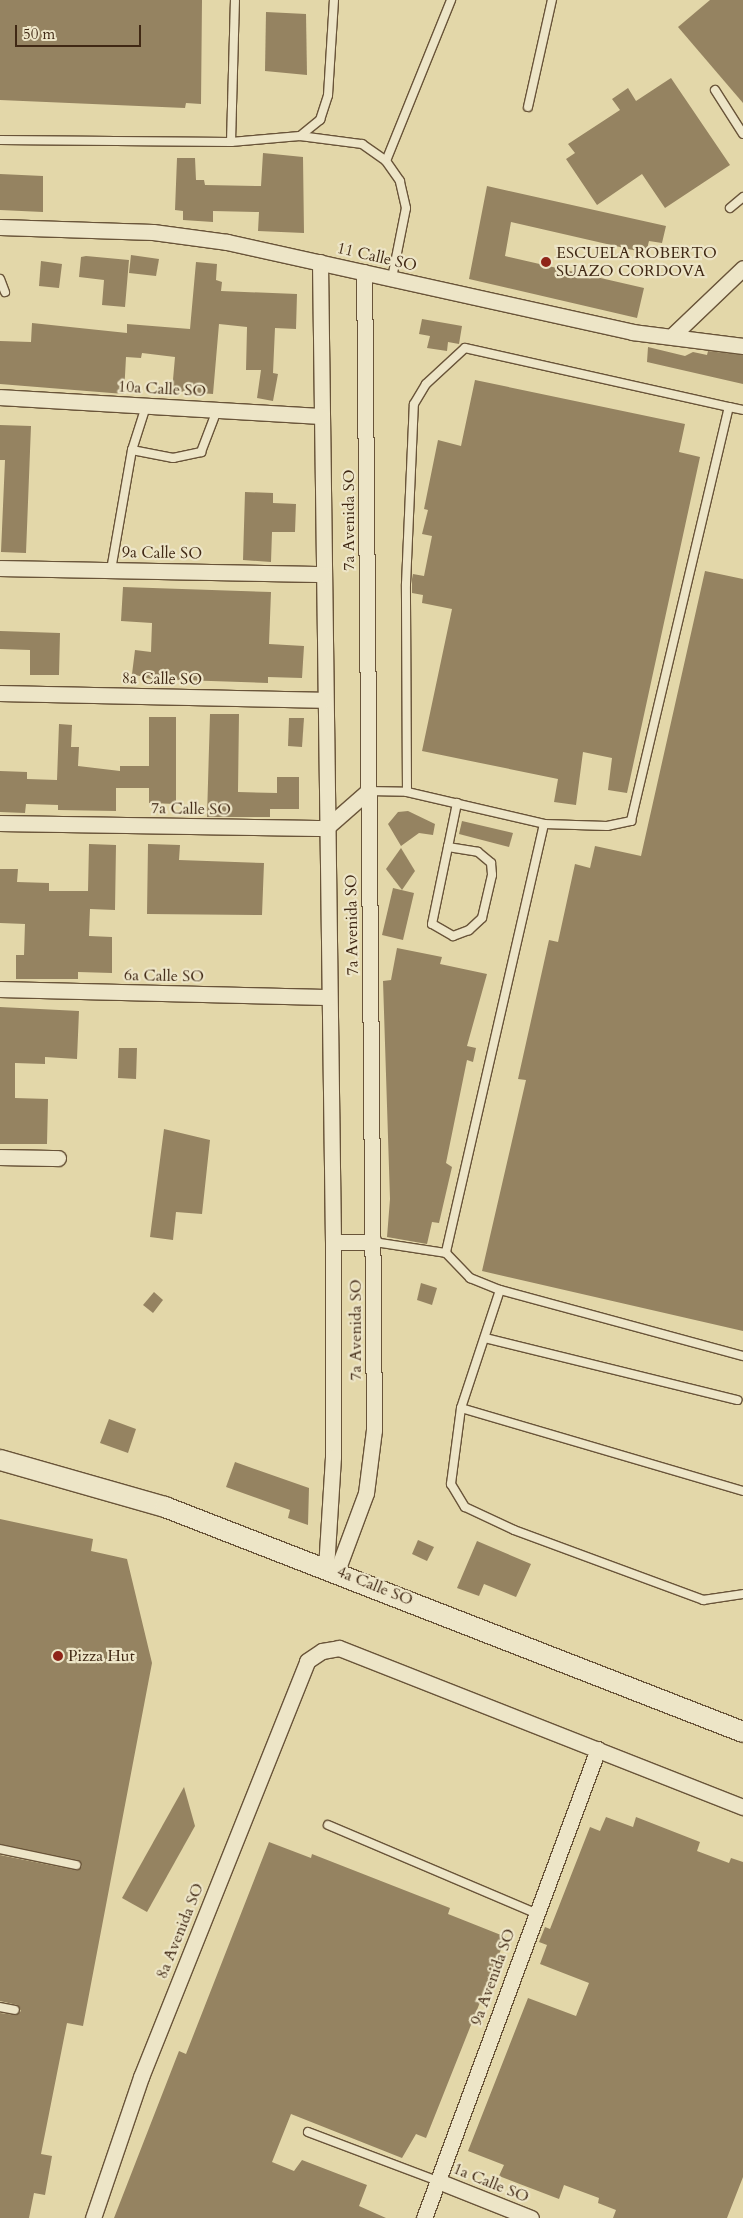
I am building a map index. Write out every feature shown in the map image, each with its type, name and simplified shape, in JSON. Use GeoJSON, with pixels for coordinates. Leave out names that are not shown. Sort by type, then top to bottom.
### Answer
{"type":"FeatureCollection","features":[{"type":"Feature","properties":{"kind":"street","name":"11 Calle SO"},"geometry":{"type":"LineString","coordinates":[[0,227],[153,232],[227,242],[632,332],[674,334],[743,346]]}},
{"type":"Feature","properties":{"kind":"street","name":"7a Avenida SO"},"geometry":{"type":"LineString","coordinates":[[320,262],[324,700],[333,1242],[331,1569]]}},
{"type":"Feature","properties":{"kind":"street"},"geometry":{"type":"LineString","coordinates":[[674,334],[743,268]]}},
{"type":"Feature","properties":{"kind":"street","name":"7a Avenida SO"},"geometry":{"type":"LineString","coordinates":[[331,1569],[373,1464],[374,1242],[364,272]]}},
{"type":"Feature","properties":{"kind":"street","name":"10a Calle SO"},"geometry":{"type":"LineString","coordinates":[[0,397],[321,416]]}},
{"type":"Feature","properties":{"kind":"street","name":"9a Calle SO"},"geometry":{"type":"LineString","coordinates":[[0,568],[323,574]]}},
{"type":"Feature","properties":{"kind":"street","name":"8a Calle SO"},"geometry":{"type":"LineString","coordinates":[[0,693],[324,700]]}},
{"type":"Feature","properties":{"kind":"street"},"geometry":{"type":"LineString","coordinates":[[326,828],[368,791]]}},
{"type":"Feature","properties":{"kind":"street","name":"7a Calle SO"},"geometry":{"type":"LineString","coordinates":[[0,823],[326,828]]}},
{"type":"Feature","properties":{"kind":"street","name":"6a Calle SO"},"geometry":{"type":"LineString","coordinates":[[0,990],[328,997]]}},
{"type":"Feature","properties":{"kind":"street"},"geometry":{"type":"LineString","coordinates":[[0,1157],[58,1158]]}},
{"type":"Feature","properties":{"kind":"street"},"geometry":{"type":"LineString","coordinates":[[333,1242],[374,1242]]}},
{"type":"Feature","properties":{"kind":"street","name":"4a Calle SO"},"geometry":{"type":"LineString","coordinates":[[0,1460],[166,1507],[331,1569],[743,1732]]}},
{"type":"Feature","properties":{"kind":"street","name":"8a Avenida SO"},"geometry":{"type":"LineString","coordinates":[[93,2218],[141,2077],[307,1661],[340,1648],[598,1749]]}},
{"type":"Feature","properties":{"kind":"street"},"geometry":{"type":"LineString","coordinates":[[598,1749],[743,1808]]}},
{"type":"Feature","properties":{"kind":"street","name":"9a Avenida SO"},"geometry":{"type":"LineString","coordinates":[[424,2218],[535,1913],[598,1749]]}},
{"type":"Feature","properties":{"kind":"street","name":"1a Calle SO"},"geometry":{"type":"LineString","coordinates":[[438,2181],[531,2218]]}},
{"type":"Feature","properties":{"kind":"lane"},"geometry":{"type":"LineString","coordinates":[[231,142],[235,0]]}},
{"type":"Feature","properties":{"kind":"lane"},"geometry":{"type":"LineString","coordinates":[[300,136],[320,120],[328,95],[334,0]]}},
{"type":"Feature","properties":{"kind":"lane"},"geometry":{"type":"LineString","coordinates":[[386,161],[451,0]]}},
{"type":"Feature","properties":{"kind":"lane"},"geometry":{"type":"LineString","coordinates":[[528,107],[552,0]]}},
{"type":"Feature","properties":{"kind":"lane"},"geometry":{"type":"LineString","coordinates":[[715,90],[743,134]]}},
{"type":"Feature","properties":{"kind":"lane"},"geometry":{"type":"LineString","coordinates":[[0,140],[231,142],[300,136],[362,144],[386,161],[400,182],[406,208],[392,278]]}},
{"type":"Feature","properties":{"kind":"lane"},"geometry":{"type":"LineString","coordinates":[[730,208],[743,197]]}},
{"type":"Feature","properties":{"kind":"lane"},"geometry":{"type":"LineString","coordinates":[[0,279],[5,292]]}},
{"type":"Feature","properties":{"kind":"lane"},"geometry":{"type":"LineString","coordinates":[[407,792],[406,584],[414,404],[426,384],[465,348],[743,410]]}},
{"type":"Feature","properties":{"kind":"lane"},"geometry":{"type":"LineString","coordinates":[[111,570],[132,450],[146,406]]}},
{"type":"Feature","properties":{"kind":"lane"},"geometry":{"type":"LineString","coordinates":[[368,791],[407,792],[544,824],[619,826],[631,821],[729,407]]}},
{"type":"Feature","properties":{"kind":"lane"},"geometry":{"type":"LineString","coordinates":[[132,450],[173,458],[201,452],[217,410]]}},
{"type":"Feature","properties":{"kind":"lane"},"geometry":{"type":"LineString","coordinates":[[448,847],[478,852],[491,863],[492,875],[482,918],[469,930],[453,936],[432,924],[456,804]]}},
{"type":"Feature","properties":{"kind":"lane"},"geometry":{"type":"LineString","coordinates":[[446,1253],[544,824]]}},
{"type":"Feature","properties":{"kind":"lane"},"geometry":{"type":"LineString","coordinates":[[374,1242],[446,1253],[470,1278],[500,1290],[743,1356]]}},
{"type":"Feature","properties":{"kind":"lane"},"geometry":{"type":"LineString","coordinates":[[500,1290],[461,1408],[451,1484],[465,1507],[514,1530],[703,1600],[743,1594]]}},
{"type":"Feature","properties":{"kind":"lane"},"geometry":{"type":"LineString","coordinates":[[485,1338],[738,1400]]}},
{"type":"Feature","properties":{"kind":"lane"},"geometry":{"type":"LineString","coordinates":[[461,1408],[743,1491]]}},
{"type":"Feature","properties":{"kind":"lane"},"geometry":{"type":"LineString","coordinates":[[328,1825],[535,1913]]}},
{"type":"Feature","properties":{"kind":"lane"},"geometry":{"type":"LineString","coordinates":[[0,1850],[76,1865]]}},
{"type":"Feature","properties":{"kind":"lane"},"geometry":{"type":"LineString","coordinates":[[0,2007],[15,2010]]}},
{"type":"Feature","properties":{"kind":"lane"},"geometry":{"type":"LineString","coordinates":[[308,2132],[438,2181]]}},
{"type":"Feature","properties":{"kind":"building"},"geometry":{"type":"Polygon","coordinates":[[[0,0],[202,0],[201,104],[186,103],[185,108],[0,100],[0,0]]]}},
{"type":"Feature","properties":{"kind":"building"},"geometry":{"type":"Polygon","coordinates":[[[710,0],[743,0],[743,103],[678,27],[710,0]]]}},
{"type":"Feature","properties":{"kind":"building"},"geometry":{"type":"Polygon","coordinates":[[[266,12],[306,14],[307,75],[265,71],[266,12]]]}},
{"type":"Feature","properties":{"kind":"building"},"geometry":{"type":"Polygon","coordinates":[[[671,78],[730,165],[665,208],[642,174],[597,205],[566,159],[575,153],[568,144],[620,110],[612,99],[628,88],[636,101],[671,78]]]}},
{"type":"Feature","properties":{"kind":"building"},"geometry":{"type":"Polygon","coordinates":[[[263,153],[303,157],[304,233],[258,231],[259,212],[213,211],[213,222],[183,220],[183,211],[175,210],[177,158],[195,158],[196,180],[204,180],[205,185],[261,186],[263,153]]]}},
{"type":"Feature","properties":{"kind":"building"},"geometry":{"type":"Polygon","coordinates":[[[0,174],[43,176],[43,212],[0,210],[0,174]]]}},
{"type":"Feature","properties":{"kind":"building"},"geometry":{"type":"Polygon","coordinates":[[[487,186],[666,226],[662,243],[649,241],[646,253],[511,222],[505,256],[644,288],[637,318],[469,279],[487,186]]]}},
{"type":"Feature","properties":{"kind":"building"},"geometry":{"type":"Polygon","coordinates":[[[131,255],[159,259],[156,276],[129,273],[131,255]]]}},
{"type":"Feature","properties":{"kind":"building"},"geometry":{"type":"Polygon","coordinates":[[[81,257],[129,260],[125,307],[102,305],[104,280],[79,277],[81,257]]]}},
{"type":"Feature","properties":{"kind":"building"},"geometry":{"type":"Polygon","coordinates":[[[41,261],[62,264],[59,288],[39,286],[41,261]]]}},
{"type":"Feature","properties":{"kind":"building"},"geometry":{"type":"Polygon","coordinates":[[[196,262],[217,264],[216,280],[222,282],[221,291],[297,294],[296,329],[275,328],[273,373],[278,374],[273,401],[257,398],[261,370],[246,370],[247,327],[219,324],[213,394],[172,391],[175,357],[142,353],[141,358],[126,357],[124,394],[0,384],[0,341],[31,342],[32,323],[127,333],[127,324],[190,329],[196,262]]]}},
{"type":"Feature","properties":{"kind":"building"},"geometry":{"type":"Polygon","coordinates":[[[422,319],[462,326],[459,344],[448,342],[447,351],[427,348],[430,336],[419,334],[422,319]]]}},
{"type":"Feature","properties":{"kind":"building"},"geometry":{"type":"Polygon","coordinates":[[[648,347],[685,356],[693,352],[707,355],[708,351],[743,355],[743,384],[647,362],[648,347]]]}},
{"type":"Feature","properties":{"kind":"building"},"geometry":{"type":"Polygon","coordinates":[[[475,380],[685,424],[679,452],[700,457],[627,793],[608,790],[612,758],[583,752],[576,805],[554,802],[558,779],[422,751],[452,609],[422,603],[423,595],[412,593],[412,579],[413,574],[424,576],[432,536],[422,534],[428,510],[424,509],[438,440],[461,446],[475,380]]]}},
{"type":"Feature","properties":{"kind":"building"},"geometry":{"type":"Polygon","coordinates":[[[0,425],[31,426],[26,553],[1,552],[5,460],[0,460],[0,425]]]}},
{"type":"Feature","properties":{"kind":"building"},"geometry":{"type":"Polygon","coordinates":[[[245,492],[273,493],[273,503],[296,504],[295,532],[272,532],[271,562],[243,560],[245,492]]]}},
{"type":"Feature","properties":{"kind":"building"},"geometry":{"type":"Polygon","coordinates":[[[705,571],[743,579],[743,1331],[482,1271],[526,1080],[518,1079],[549,940],[558,942],[575,864],[590,868],[595,846],[641,856],[705,571]]]}},
{"type":"Feature","properties":{"kind":"building"},"geometry":{"type":"Polygon","coordinates":[[[123,587],[271,592],[269,644],[304,646],[302,678],[268,677],[268,683],[151,679],[132,674],[135,650],[151,652],[152,623],[121,621],[123,587]]]}},
{"type":"Feature","properties":{"kind":"building"},"geometry":{"type":"Polygon","coordinates":[[[0,631],[60,633],[59,675],[30,675],[30,650],[0,649],[0,631]]]}},
{"type":"Feature","properties":{"kind":"building"},"geometry":{"type":"Polygon","coordinates":[[[210,714],[239,714],[238,792],[277,793],[277,777],[299,777],[299,809],[270,809],[270,817],[207,817],[210,714]]]}},
{"type":"Feature","properties":{"kind":"building"},"geometry":{"type":"Polygon","coordinates":[[[149,717],[176,717],[176,804],[149,803],[149,788],[116,788],[116,811],[58,810],[58,805],[26,804],[25,813],[0,812],[0,771],[27,772],[27,779],[57,780],[59,724],[72,725],[71,747],[79,747],[78,766],[120,771],[120,766],[149,766],[149,717]]]}},
{"type":"Feature","properties":{"kind":"building"},"geometry":{"type":"Polygon","coordinates":[[[289,718],[304,718],[302,747],[288,746],[289,718]]]}},
{"type":"Feature","properties":{"kind":"building"},"geometry":{"type":"Polygon","coordinates":[[[408,811],[435,824],[433,835],[419,833],[401,846],[388,824],[398,812],[408,811]]]}},
{"type":"Feature","properties":{"kind":"building"},"geometry":{"type":"Polygon","coordinates":[[[462,821],[513,833],[509,847],[459,834],[462,821]]]}},
{"type":"Feature","properties":{"kind":"building"},"geometry":{"type":"Polygon","coordinates":[[[89,844],[116,845],[115,910],[90,909],[89,936],[112,937],[112,973],[78,972],[78,979],[16,979],[16,955],[24,955],[25,924],[0,923],[0,869],[18,869],[17,882],[49,883],[49,891],[88,891],[89,844]]]}},
{"type":"Feature","properties":{"kind":"building"},"geometry":{"type":"Polygon","coordinates":[[[148,844],[180,845],[179,860],[264,863],[262,915],[147,914],[148,844]]]}},
{"type":"Feature","properties":{"kind":"building"},"geometry":{"type":"Polygon","coordinates":[[[401,848],[415,871],[402,890],[386,869],[401,848]]]}},
{"type":"Feature","properties":{"kind":"building"},"geometry":{"type":"Polygon","coordinates":[[[393,888],[414,893],[403,940],[382,935],[393,888]]]}},
{"type":"Feature","properties":{"kind":"building"},"geometry":{"type":"Polygon","coordinates":[[[397,948],[442,957],[440,964],[487,974],[467,1046],[476,1048],[473,1062],[467,1060],[446,1163],[452,1167],[439,1223],[432,1222],[427,1244],[387,1237],[390,1199],[383,981],[391,980],[397,948]]]}},
{"type":"Feature","properties":{"kind":"building"},"geometry":{"type":"Polygon","coordinates":[[[0,1007],[79,1011],[77,1059],[45,1057],[45,1064],[15,1063],[15,1098],[48,1099],[47,1144],[0,1144],[0,1007]]]}},
{"type":"Feature","properties":{"kind":"building"},"geometry":{"type":"Polygon","coordinates":[[[119,1048],[137,1048],[136,1079],[118,1078],[119,1048]]]}},
{"type":"Feature","properties":{"kind":"building"},"geometry":{"type":"Polygon","coordinates":[[[164,1129],[210,1140],[202,1214],[176,1212],[173,1240],[150,1237],[164,1129]]]}},
{"type":"Feature","properties":{"kind":"building"},"geometry":{"type":"Polygon","coordinates":[[[421,1283],[437,1288],[432,1305],[417,1300],[421,1283]]]}},
{"type":"Feature","properties":{"kind":"building"},"geometry":{"type":"Polygon","coordinates":[[[154,1292],[163,1300],[153,1313],[143,1305],[154,1292]]]}},
{"type":"Feature","properties":{"kind":"building"},"geometry":{"type":"Polygon","coordinates":[[[109,1419],[136,1429],[128,1453],[100,1443],[109,1419]]]}},
{"type":"Feature","properties":{"kind":"building"},"geometry":{"type":"Polygon","coordinates":[[[235,1462],[309,1488],[308,1525],[288,1518],[290,1510],[226,1487],[235,1462]]]}},
{"type":"Feature","properties":{"kind":"building"},"geometry":{"type":"Polygon","coordinates":[[[0,1519],[93,1539],[91,1551],[127,1559],[152,1663],[83,2026],[67,2023],[41,2154],[52,2156],[45,2195],[34,2193],[29,2218],[0,2218],[0,2013],[16,2015],[21,2011],[17,2005],[0,2001],[0,1855],[75,1870],[82,1866],[77,1860],[0,1844],[0,1519]]]}},
{"type":"Feature","properties":{"kind":"building"},"geometry":{"type":"Polygon","coordinates":[[[418,1540],[434,1547],[427,1561],[412,1554],[418,1540]]]}},
{"type":"Feature","properties":{"kind":"building"},"geometry":{"type":"Polygon","coordinates":[[[477,1541],[531,1564],[516,1597],[484,1584],[479,1596],[457,1588],[477,1541]]]}},
{"type":"Feature","properties":{"kind":"building"},"geometry":{"type":"Polygon","coordinates":[[[184,1787],[195,1826],[147,1912],[122,1898],[184,1787]]]}},
{"type":"Feature","properties":{"kind":"building"},"geometry":{"type":"Polygon","coordinates":[[[606,1817],[633,1827],[636,1817],[700,1842],[697,1851],[729,1863],[731,1858],[743,1862],[743,2177],[727,2218],[613,2218],[616,2210],[598,2203],[599,2198],[564,2185],[559,2199],[499,2176],[504,2165],[468,2151],[528,1998],[576,2016],[589,1983],[540,1964],[547,1945],[539,1942],[545,1927],[550,1929],[590,1827],[600,1831],[606,1817]]]}},
{"type":"Feature","properties":{"kind":"building"},"geometry":{"type":"Polygon","coordinates":[[[269,1842],[311,1858],[312,1854],[450,1908],[448,1914],[506,1937],[426,2138],[416,2134],[402,2158],[291,2114],[272,2162],[294,2171],[302,2160],[367,2185],[359,2206],[386,2218],[114,2218],[179,2051],[186,2054],[269,1842]]]}},
{"type":"Feature","properties":{"kind":"place","name":"ESCUELA ROBERTO SUAZO CORDOVA"},"geometry":{"type":"Point","coordinates":[546,262]}},
{"type":"Feature","properties":{"kind":"place","name":"Pizza Hut"},"geometry":{"type":"Point","coordinates":[58,1656]}}]}
